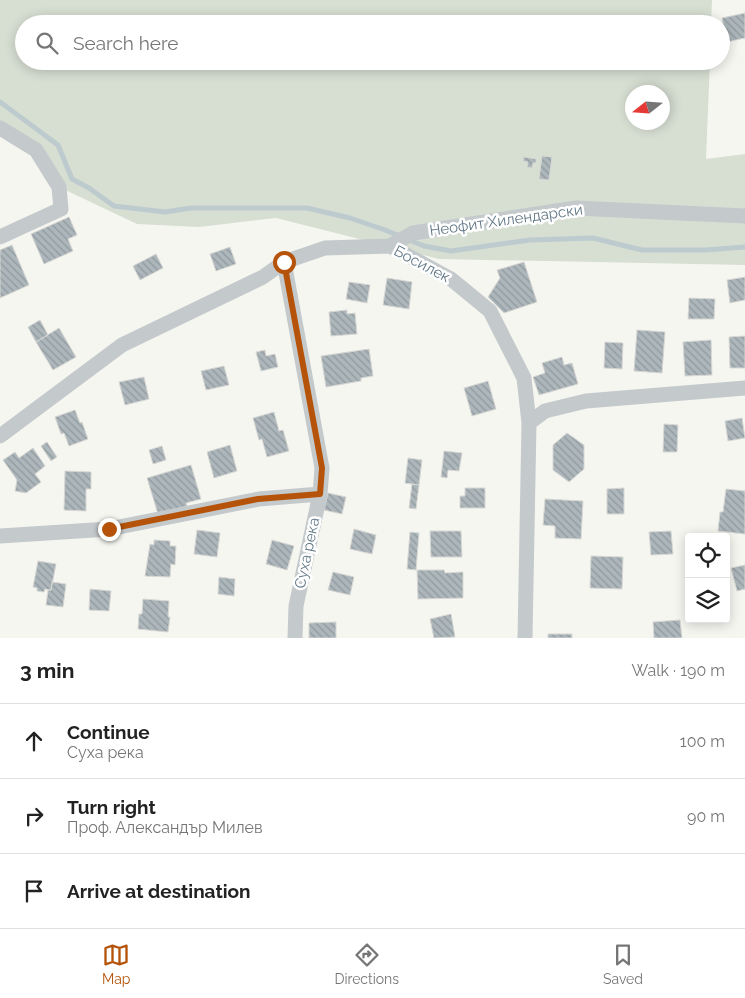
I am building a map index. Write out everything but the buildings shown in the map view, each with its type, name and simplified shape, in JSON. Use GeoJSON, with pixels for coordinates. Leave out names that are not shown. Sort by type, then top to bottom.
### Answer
{"type":"FeatureCollection","features":[{"type":"Feature","properties":{"kind":"street"},"geometry":{"type":"LineString","coordinates":[[0,128],[36,150],[59,186],[61,209],[0,237]]}},
{"type":"Feature","properties":{"kind":"street","name":"Неофит Хилендарски"},"geometry":{"type":"LineString","coordinates":[[390,246],[413,234],[576,208],[745,216]]}},
{"type":"Feature","properties":{"kind":"street","name":"Босилек"},"geometry":{"type":"LineString","coordinates":[[0,436],[122,346],[263,277],[284,262],[325,248],[390,246],[451,279],[490,311],[524,378],[529,423],[525,638]]}},
{"type":"Feature","properties":{"kind":"street","name":"Суха река"},"geometry":{"type":"LineString","coordinates":[[284,262],[322,468],[320,494],[296,606],[295,638]]}},
{"type":"Feature","properties":{"kind":"street"},"geometry":{"type":"LineString","coordinates":[[529,423],[545,411],[586,401],[745,388]]}},
{"type":"Feature","properties":{"kind":"street"},"geometry":{"type":"LineString","coordinates":[[0,536],[109,529],[258,499],[320,494]]}},
{"type":"Feature","properties":{"kind":"shaded area"},"geometry":{"type":"Polygon","coordinates":[[[0,0],[712,0],[711,15],[15,15],[15,70],[710,70],[706,159],[745,154],[745,265],[439,259],[276,218],[199,227],[137,224],[59,187],[36,150],[0,128],[0,0]]]}},
{"type":"Feature","properties":{"kind":"waterway"},"geometry":{"type":"LineString","coordinates":[[0,102],[58,145],[72,179],[89,188],[114,206],[165,212],[191,208],[307,208],[350,218],[424,246],[451,251],[530,240],[593,238],[642,250],[705,250],[745,247]]}},
{"type":"Feature","properties":{"kind":"route"},"geometry":{"type":"LineString","coordinates":[[109,529],[258,499],[320,494],[322,468],[284,262]]}}]}
